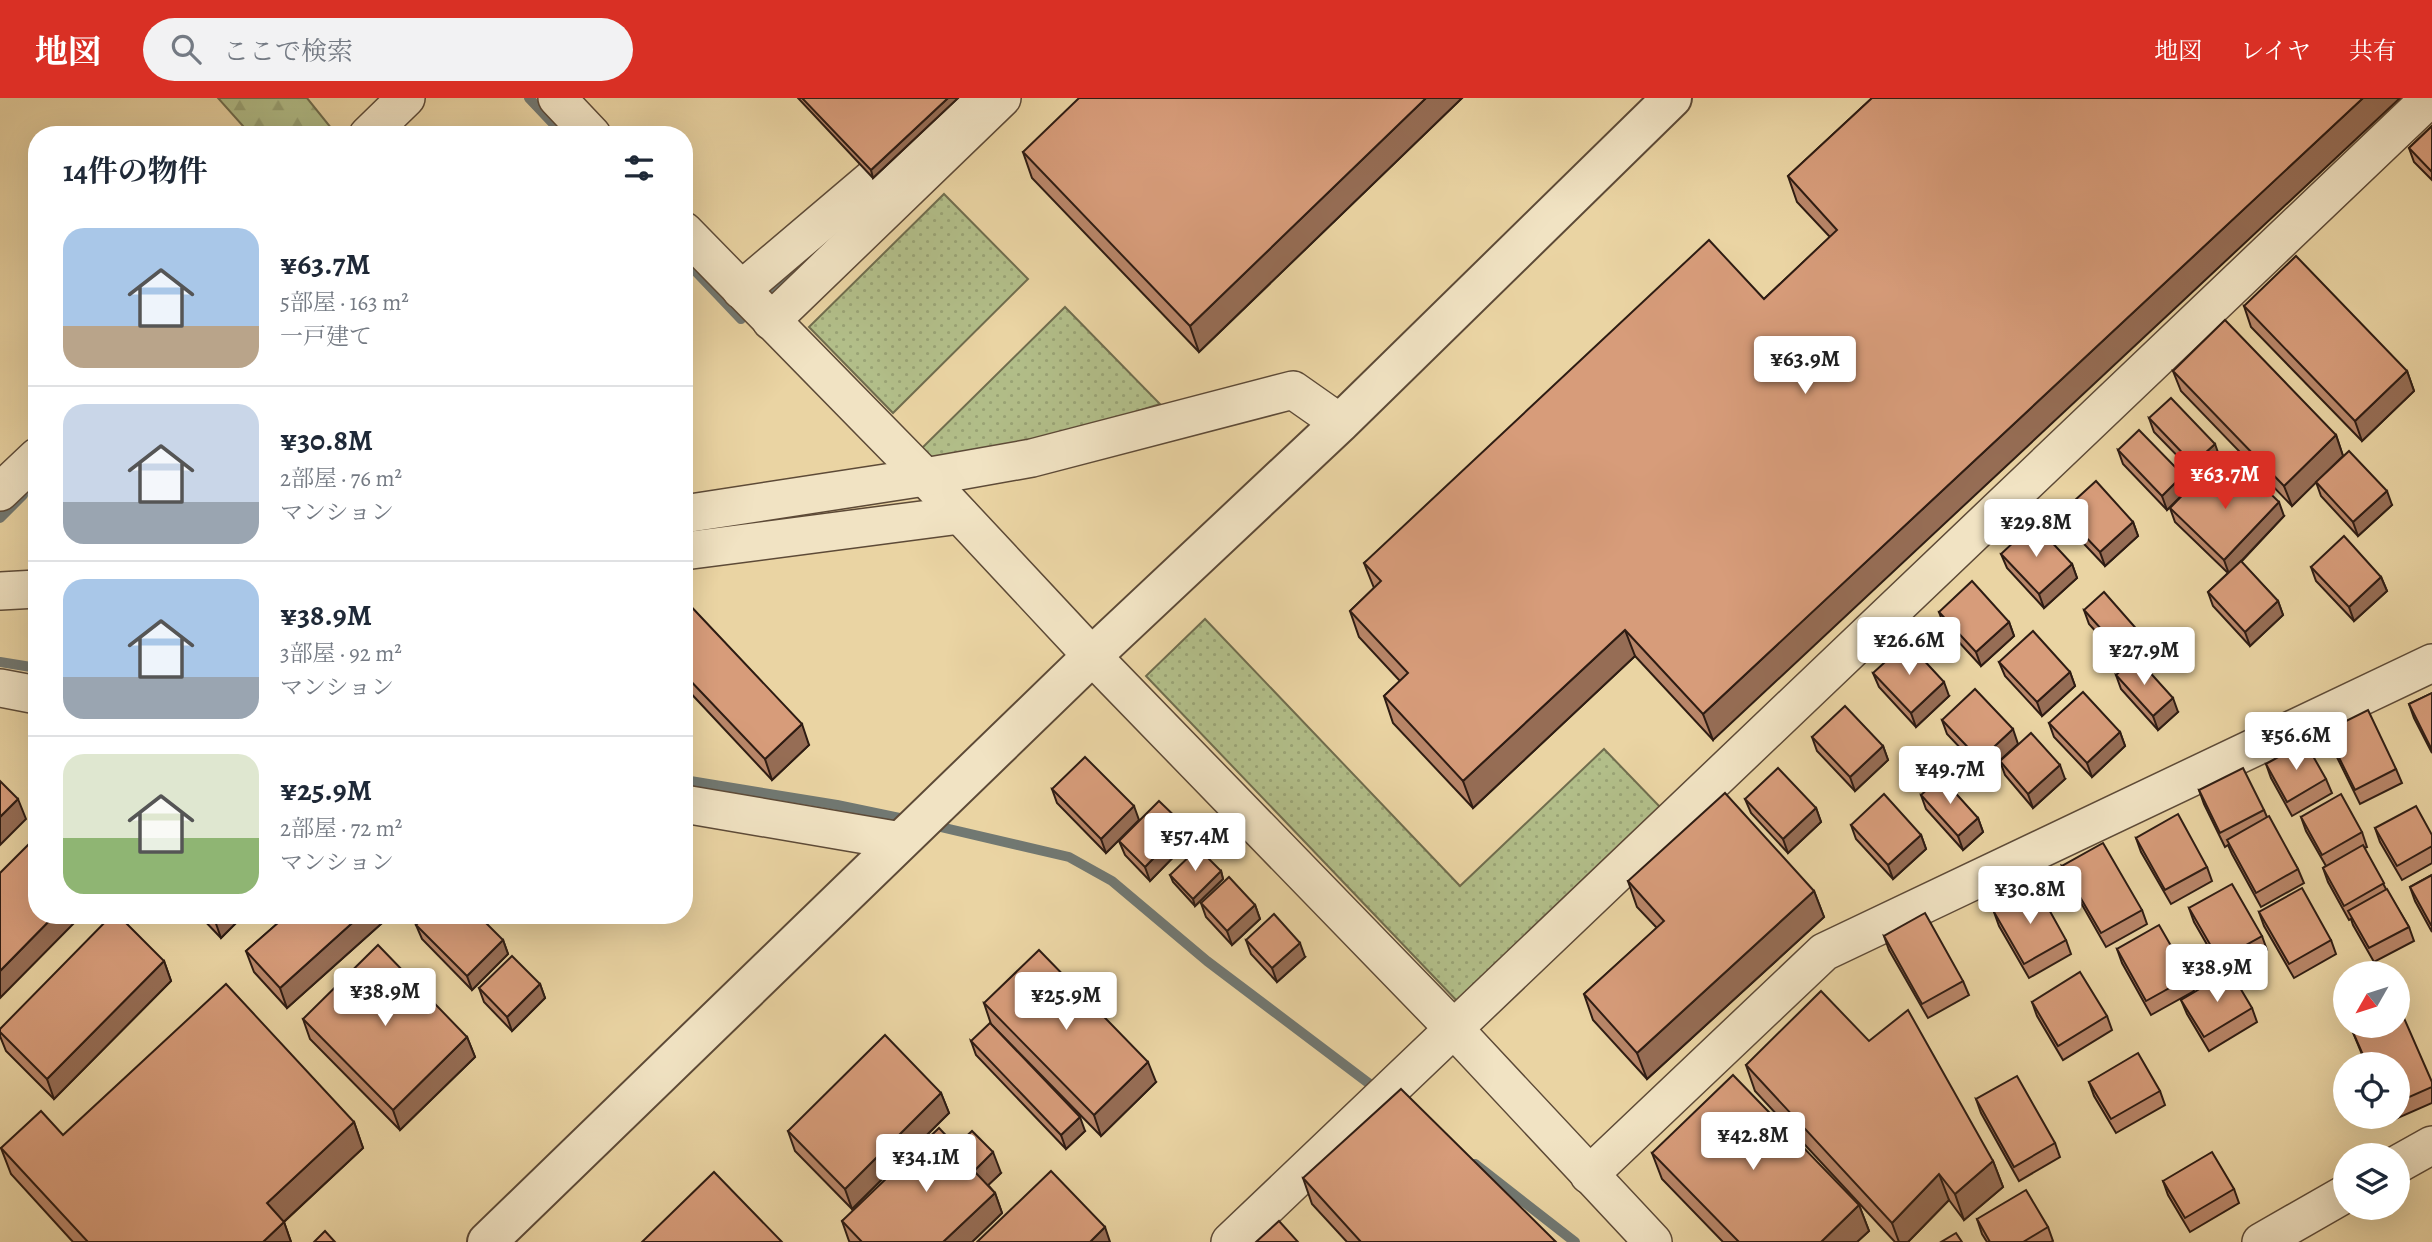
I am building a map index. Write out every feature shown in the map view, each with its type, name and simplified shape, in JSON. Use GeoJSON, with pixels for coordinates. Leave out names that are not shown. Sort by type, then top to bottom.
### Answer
{"type":"FeatureCollection","features":[{"type":"Feature","properties":{"kind":"street"},"geometry":{"type":"LineString","coordinates":[[377,126],[406,98]]}},
{"type":"Feature","properties":{"kind":"street"},"geometry":{"type":"LineString","coordinates":[[557,98],[583,126]]}},
{"type":"Feature","properties":{"kind":"street"},"geometry":{"type":"LineString","coordinates":[[741,290],[873,178],[958,98]]}},
{"type":"Feature","properties":{"kind":"street"},"geometry":{"type":"LineString","coordinates":[[771,321],[1002,98]]}},
{"type":"Feature","properties":{"kind":"street"},"geometry":{"type":"LineString","coordinates":[[487,1242],[1092,656],[1340,423],[1672,98]]}},
{"type":"Feature","properties":{"kind":"street"},"geometry":{"type":"LineString","coordinates":[[1230,1242],[2430,98]]}},
{"type":"Feature","properties":{"kind":"street"},"geometry":{"type":"LineString","coordinates":[[693,240],[925,477],[1092,656],[1454,1030],[1653,1242]]}},
{"type":"Feature","properties":{"kind":"street"},"geometry":{"type":"LineString","coordinates":[[693,513],[1032,458],[1293,390],[1340,423]]}},
{"type":"Feature","properties":{"kind":"street"},"geometry":{"type":"LineString","coordinates":[[0,492],[28,466]]}},
{"type":"Feature","properties":{"kind":"street"},"geometry":{"type":"LineString","coordinates":[[693,550],[960,515]]}},
{"type":"Feature","properties":{"kind":"street"},"geometry":{"type":"LineString","coordinates":[[0,591],[28,589]]}},
{"type":"Feature","properties":{"kind":"street"},"geometry":{"type":"LineString","coordinates":[[1589,1175],[1824,952],[2432,663]]}},
{"type":"Feature","properties":{"kind":"street"},"geometry":{"type":"LineString","coordinates":[[0,688],[28,693]]}},
{"type":"Feature","properties":{"kind":"street"},"geometry":{"type":"LineString","coordinates":[[693,806],[901,841]]}},
{"type":"Feature","properties":{"kind":"street"},"geometry":{"type":"LineString","coordinates":[[2410,1157],[2432,1145]]}},
{"type":"Feature","properties":{"kind":"street"},"geometry":{"type":"LineString","coordinates":[[2261,1242],[2333,1201]]}},
{"type":"Feature","properties":{"kind":"green space"},"geometry":{"type":"Polygon","coordinates":[[[218,98],[307,98],[330,126],[243,126],[218,98]]]}},
{"type":"Feature","properties":{"kind":"green space"},"geometry":{"type":"Polygon","coordinates":[[[944,194],[1028,279],[893,413],[809,327],[944,194]]]}},
{"type":"Feature","properties":{"kind":"green space"},"geometry":{"type":"Polygon","coordinates":[[[1065,307],[1160,404],[943,473],[920,450],[1065,307]]]}},
{"type":"Feature","properties":{"kind":"green space"},"geometry":{"type":"Polygon","coordinates":[[[1205,619],[1460,886],[1604,749],[1661,808],[1458,1002],[1146,676],[1205,619]]]}},
{"type":"Feature","properties":{"kind":"building"},"geometry":{"type":"Polygon","coordinates":[[[802,98],[948,98],[871,170],[802,98]]]}},
{"type":"Feature","properties":{"kind":"building"},"geometry":{"type":"Polygon","coordinates":[[[1079,98],[1426,98],[1190,326],[1023,152],[1079,98]]]}},
{"type":"Feature","properties":{"kind":"building"},"geometry":{"type":"Polygon","coordinates":[[[1872,98],[2363,98],[1703,714],[1625,630],[1463,781],[1384,696],[1408,673],[1350,611],[1381,581],[1364,563],[1709,240],[1764,299],[1837,230],[1788,176],[1872,98]]]}},
{"type":"Feature","properties":{"kind":"building"},"geometry":{"type":"Polygon","coordinates":[[[2432,126],[2432,172],[2409,148],[2432,126]]]}},
{"type":"Feature","properties":{"kind":"building"},"geometry":{"type":"Polygon","coordinates":[[[2296,256],[2407,371],[2355,421],[2244,306],[2296,256]]]}},
{"type":"Feature","properties":{"kind":"building"},"geometry":{"type":"Polygon","coordinates":[[[2225,320],[2336,435],[2284,486],[2173,371],[2225,320]]]}},
{"type":"Feature","properties":{"kind":"building"},"geometry":{"type":"Polygon","coordinates":[[[2171,398],[2215,444],[2193,464],[2149,418],[2171,398]]]}},
{"type":"Feature","properties":{"kind":"building"},"geometry":{"type":"Polygon","coordinates":[[[2139,430],[2183,475],[2162,496],[2118,450],[2139,430]]]}},
{"type":"Feature","properties":{"kind":"building"},"geometry":{"type":"Polygon","coordinates":[[[2349,451],[2387,491],[2353,522],[2316,482],[2349,451]]]}},
{"type":"Feature","properties":{"kind":"building"},"geometry":{"type":"Polygon","coordinates":[[[2243,467],[2279,502],[2224,560],[2170,508],[2202,475],[2220,492],[2243,467]]]}},
{"type":"Feature","properties":{"kind":"building"},"geometry":{"type":"Polygon","coordinates":[[[2096,481],[2133,522],[2100,552],[2062,512],[2096,481]]]}},
{"type":"Feature","properties":{"kind":"building"},"geometry":{"type":"Polygon","coordinates":[[[2034,523],[2072,564],[2039,594],[2001,554],[2034,523]]]}},
{"type":"Feature","properties":{"kind":"building"},"geometry":{"type":"Polygon","coordinates":[[[2344,536],[2381,577],[2349,607],[2311,567],[2344,536]]]}},
{"type":"Feature","properties":{"kind":"building"},"geometry":{"type":"Polygon","coordinates":[[[2241,561],[2278,601],[2245,632],[2208,592],[2241,561]]]}},
{"type":"Feature","properties":{"kind":"building"},"geometry":{"type":"Polygon","coordinates":[[[1972,581],[2009,622],[1976,652],[1939,612],[1972,581]]]}},
{"type":"Feature","properties":{"kind":"building"},"geometry":{"type":"Polygon","coordinates":[[[2104,592],[2140,633],[2121,651],[2084,610],[2104,592]]]}},
{"type":"Feature","properties":{"kind":"building"},"geometry":{"type":"Polygon","coordinates":[[[693,609],[802,724],[765,759],[693,683],[693,609]]]}},
{"type":"Feature","properties":{"kind":"building"},"geometry":{"type":"Polygon","coordinates":[[[2033,631],[2070,672],[2037,702],[1999,662],[2033,631]]]}},
{"type":"Feature","properties":{"kind":"building"},"geometry":{"type":"Polygon","coordinates":[[[1907,642],[1944,682],[1911,713],[1873,673],[1907,642]]]}},
{"type":"Feature","properties":{"kind":"building"},"geometry":{"type":"Polygon","coordinates":[[[2136,657],[2173,698],[2153,716],[2116,675],[2136,657]]]}},
{"type":"Feature","properties":{"kind":"building"},"geometry":{"type":"Polygon","coordinates":[[[1975,689],[2013,729],[1980,760],[1942,720],[1975,689]]]}},
{"type":"Feature","properties":{"kind":"building"},"geometry":{"type":"Polygon","coordinates":[[[2083,692],[2120,732],[2087,763],[2049,723],[2083,692]]]}},
{"type":"Feature","properties":{"kind":"building"},"geometry":{"type":"Polygon","coordinates":[[[2432,693],[2432,750],[2409,704],[2432,693]]]}},
{"type":"Feature","properties":{"kind":"building"},"geometry":{"type":"Polygon","coordinates":[[[1845,706],[1883,746],[1850,777],[1812,737],[1845,706]]]}},
{"type":"Feature","properties":{"kind":"building"},"geometry":{"type":"Polygon","coordinates":[[[2368,710],[2396,769],[2355,790],[2326,731],[2368,710]]]}},
{"type":"Feature","properties":{"kind":"building"},"geometry":{"type":"Polygon","coordinates":[[[2031,733],[2060,765],[2028,794],[2000,761],[2031,733]]]}},
{"type":"Feature","properties":{"kind":"building"},"geometry":{"type":"Polygon","coordinates":[[[2305,742],[2326,779],[2287,802],[2266,764],[2305,742]]]}},
{"type":"Feature","properties":{"kind":"building"},"geometry":{"type":"Polygon","coordinates":[[[1085,757],[1134,806],[1101,839],[1052,789],[1085,757]]]}},
{"type":"Feature","properties":{"kind":"building"},"geometry":{"type":"Polygon","coordinates":[[[1778,768],[1816,808],[1783,839],[1745,799],[1778,768]]]}},
{"type":"Feature","properties":{"kind":"building"},"geometry":{"type":"Polygon","coordinates":[[[2243,768],[2264,810],[2220,833],[2199,790],[2243,768]]]}},
{"type":"Feature","properties":{"kind":"building"},"geometry":{"type":"Polygon","coordinates":[[[1941,777],[1978,818],[1958,836],[1921,795],[1941,777]]]}},
{"type":"Feature","properties":{"kind":"building"},"geometry":{"type":"Polygon","coordinates":[[[0,781],[18,799],[0,817],[0,781]]]}},
{"type":"Feature","properties":{"kind":"building"},"geometry":{"type":"Polygon","coordinates":[[[1725,793],[1814,891],[1637,1053],[1584,994],[1664,921],[1628,881],[1725,793]]]}},
{"type":"Feature","properties":{"kind":"building"},"geometry":{"type":"Polygon","coordinates":[[[1884,794],[1921,835],[1888,865],[1851,825],[1884,794]]]}},
{"type":"Feature","properties":{"kind":"building"},"geometry":{"type":"Polygon","coordinates":[[[2341,794],[2362,832],[2322,855],[2301,817],[2341,794]]]}},
{"type":"Feature","properties":{"kind":"building"},"geometry":{"type":"Polygon","coordinates":[[[1159,801],[1185,826],[1145,867],[1119,841],[1159,801]]]}},
{"type":"Feature","properties":{"kind":"building"},"geometry":{"type":"Polygon","coordinates":[[[2416,806],[2432,835],[2432,846],[2397,866],[2375,828],[2416,806]]]}},
{"type":"Feature","properties":{"kind":"building"},"geometry":{"type":"Polygon","coordinates":[[[2178,814],[2207,867],[2165,890],[2136,838],[2178,814]]]}},
{"type":"Feature","properties":{"kind":"building"},"geometry":{"type":"Polygon","coordinates":[[[2269,816],[2298,869],[2256,893],[2227,840],[2269,816]]]}},
{"type":"Feature","properties":{"kind":"building"},"geometry":{"type":"Polygon","coordinates":[[[2103,843],[2142,910],[2101,933],[2062,866],[2103,843]]]}},
{"type":"Feature","properties":{"kind":"building"},"geometry":{"type":"Polygon","coordinates":[[[28,845],[28,924],[46,924],[0,971],[0,873],[28,845]]]}},
{"type":"Feature","properties":{"kind":"building"},"geometry":{"type":"Polygon","coordinates":[[[2363,845],[2384,883],[2344,906],[2323,868],[2363,845]]]}},
{"type":"Feature","properties":{"kind":"building"},"geometry":{"type":"Polygon","coordinates":[[[1198,848],[1221,871],[1193,899],[1170,875],[1198,848]]]}},
{"type":"Feature","properties":{"kind":"building"},"geometry":{"type":"Polygon","coordinates":[[[2432,875],[2432,925],[2431,925],[2410,887],[2432,875]]]}},
{"type":"Feature","properties":{"kind":"building"},"geometry":{"type":"Polygon","coordinates":[[[1229,877],[1255,905],[1227,931],[1201,903],[1229,877]]]}},
{"type":"Feature","properties":{"kind":"building"},"geometry":{"type":"Polygon","coordinates":[[[2232,884],[2262,936],[2219,960],[2189,908],[2232,884]]]}},
{"type":"Feature","properties":{"kind":"building"},"geometry":{"type":"Polygon","coordinates":[[[2037,888],[2066,940],[2024,964],[1994,912],[2037,888]]]}},
{"type":"Feature","properties":{"kind":"building"},"geometry":{"type":"Polygon","coordinates":[[[2302,888],[2331,940],[2289,964],[2259,912],[2302,888]]]}},
{"type":"Feature","properties":{"kind":"building"},"geometry":{"type":"Polygon","coordinates":[[[2387,889],[2409,927],[2369,948],[2348,911],[2387,889]]]}},
{"type":"Feature","properties":{"kind":"building"},"geometry":{"type":"Polygon","coordinates":[[[1925,913],[1963,981],[1922,1004],[1884,936],[1925,913]]]}},
{"type":"Feature","properties":{"kind":"building"},"geometry":{"type":"Polygon","coordinates":[[[1274,914],[1300,943],[1272,968],[1246,940],[1274,914]]]}},
{"type":"Feature","properties":{"kind":"building"},"geometry":{"type":"Polygon","coordinates":[[[103,924],[127,924],[164,961],[47,1079],[0,1029],[103,924]]]}},
{"type":"Feature","properties":{"kind":"building"},"geometry":{"type":"Polygon","coordinates":[[[277,924],[351,924],[280,988],[246,951],[277,924]]]}},
{"type":"Feature","properties":{"kind":"building"},"geometry":{"type":"Polygon","coordinates":[[[487,924],[503,940],[467,976],[416,925],[487,924]]]}},
{"type":"Feature","properties":{"kind":"building"},"geometry":{"type":"Polygon","coordinates":[[[2159,925],[2189,977],[2146,1001],[2117,949],[2159,925]]]}},
{"type":"Feature","properties":{"kind":"building"},"geometry":{"type":"Polygon","coordinates":[[[378,945],[467,1037],[393,1110],[303,1019],[378,945]]]}},
{"type":"Feature","properties":{"kind":"building"},"geometry":{"type":"Polygon","coordinates":[[[1039,950],[1148,1062],[1094,1115],[984,1003],[1039,950]]]}},
{"type":"Feature","properties":{"kind":"building"},"geometry":{"type":"Polygon","coordinates":[[[512,956],[540,984],[507,1017],[479,988],[512,956]]]}},
{"type":"Feature","properties":{"kind":"building"},"geometry":{"type":"Polygon","coordinates":[[[2230,971],[2252,1008],[2204,1037],[2181,1000],[2230,971]]]}},
{"type":"Feature","properties":{"kind":"building"},"geometry":{"type":"Polygon","coordinates":[[[2080,972],[2107,1016],[2058,1046],[2032,1002],[2080,972]]]}},
{"type":"Feature","properties":{"kind":"building"},"geometry":{"type":"Polygon","coordinates":[[[226,984],[354,1122],[267,1203],[284,1222],[263,1242],[88,1242],[1,1148],[41,1111],[63,1135],[226,984]]]}},
{"type":"Feature","properties":{"kind":"building"},"geometry":{"type":"Polygon","coordinates":[[[1821,991],[1869,1041],[1908,1010],[1993,1161],[1955,1194],[1939,1174],[1892,1223],[1746,1065],[1821,991]]]}},
{"type":"Feature","properties":{"kind":"building"},"geometry":{"type":"Polygon","coordinates":[[[990,1023],[1080,1117],[1061,1135],[971,1041],[990,1023]]]}},
{"type":"Feature","properties":{"kind":"building"},"geometry":{"type":"Polygon","coordinates":[[[2410,1032],[2432,1087],[2410,1097],[2410,1052],[2362,1052],[2356,1038],[2410,1038],[2410,1032]]]}},
{"type":"Feature","properties":{"kind":"building"},"geometry":{"type":"Polygon","coordinates":[[[885,1035],[941,1093],[845,1189],[788,1131],[885,1035]]]}},
{"type":"Feature","properties":{"kind":"building"},"geometry":{"type":"Polygon","coordinates":[[[2138,1053],[2160,1091],[2111,1119],[2089,1082],[2138,1053]]]}},
{"type":"Feature","properties":{"kind":"building"},"geometry":{"type":"Polygon","coordinates":[[[1733,1075],[1859,1205],[1821,1242],[1739,1242],[1652,1153],[1733,1075]]]}},
{"type":"Feature","properties":{"kind":"building"},"geometry":{"type":"Polygon","coordinates":[[[2017,1076],[2055,1143],[2014,1167],[1976,1099],[2017,1076]]]}},
{"type":"Feature","properties":{"kind":"building"},"geometry":{"type":"Polygon","coordinates":[[[1401,1089],[1556,1242],[1361,1242],[1303,1178],[1401,1089]]]}},
{"type":"Feature","properties":{"kind":"building"},"geometry":{"type":"Polygon","coordinates":[[[939,1128],[956,1146],[972,1131],[993,1152],[974,1171],[995,1193],[943,1242],[862,1242],[842,1221],[939,1128]]]}},
{"type":"Feature","properties":{"kind":"building"},"geometry":{"type":"Polygon","coordinates":[[[2212,1152],[2234,1189],[2185,1218],[2163,1181],[2212,1152]]]}},
{"type":"Feature","properties":{"kind":"building"},"geometry":{"type":"Polygon","coordinates":[[[1051,1171],[1105,1227],[1090,1242],[977,1242],[1051,1171]]]}},
{"type":"Feature","properties":{"kind":"building"},"geometry":{"type":"Polygon","coordinates":[[[714,1172],[782,1242],[642,1242],[714,1172]]]}},
{"type":"Feature","properties":{"kind":"building"},"geometry":{"type":"Polygon","coordinates":[[[2026,1190],[2048,1227],[2023,1242],[1990,1242],[1977,1219],[2026,1190]]]}},
{"type":"Feature","properties":{"kind":"building"},"geometry":{"type":"Polygon","coordinates":[[[1279,1221],[1298,1242],[1256,1242],[1279,1221]]]}},
{"type":"Feature","properties":{"kind":"building"},"geometry":{"type":"Polygon","coordinates":[[[325,1231],[335,1242],[314,1242],[325,1231]]]}},
{"type":"Feature","properties":{"kind":"building"},"geometry":{"type":"Polygon","coordinates":[[[1956,1233],[1962,1242],[1941,1242],[1956,1233]]]}},
{"type":"Feature","properties":{"kind":"waterway"},"geometry":{"type":"LineString","coordinates":[[529,98],[555,126]]}},
{"type":"Feature","properties":{"kind":"waterway"},"geometry":{"type":"LineString","coordinates":[[693,268],[741,319],[796,266]]}},
{"type":"Feature","properties":{"kind":"waterway"},"geometry":{"type":"LineString","coordinates":[[0,518],[23,495]]}},
{"type":"Feature","properties":{"kind":"waterway"},"geometry":{"type":"LineString","coordinates":[[0,662],[28,667]]}},
{"type":"Feature","properties":{"kind":"waterway"},"geometry":{"type":"LineString","coordinates":[[693,781],[837,805],[909,820]]}},
{"type":"Feature","properties":{"kind":"waterway"},"geometry":{"type":"LineString","coordinates":[[932,825],[1069,857],[1112,881],[1207,961],[1379,1091]]}},
{"type":"Feature","properties":{"kind":"waterway"},"geometry":{"type":"LineString","coordinates":[[1475,1164],[1575,1242]]}}]}
